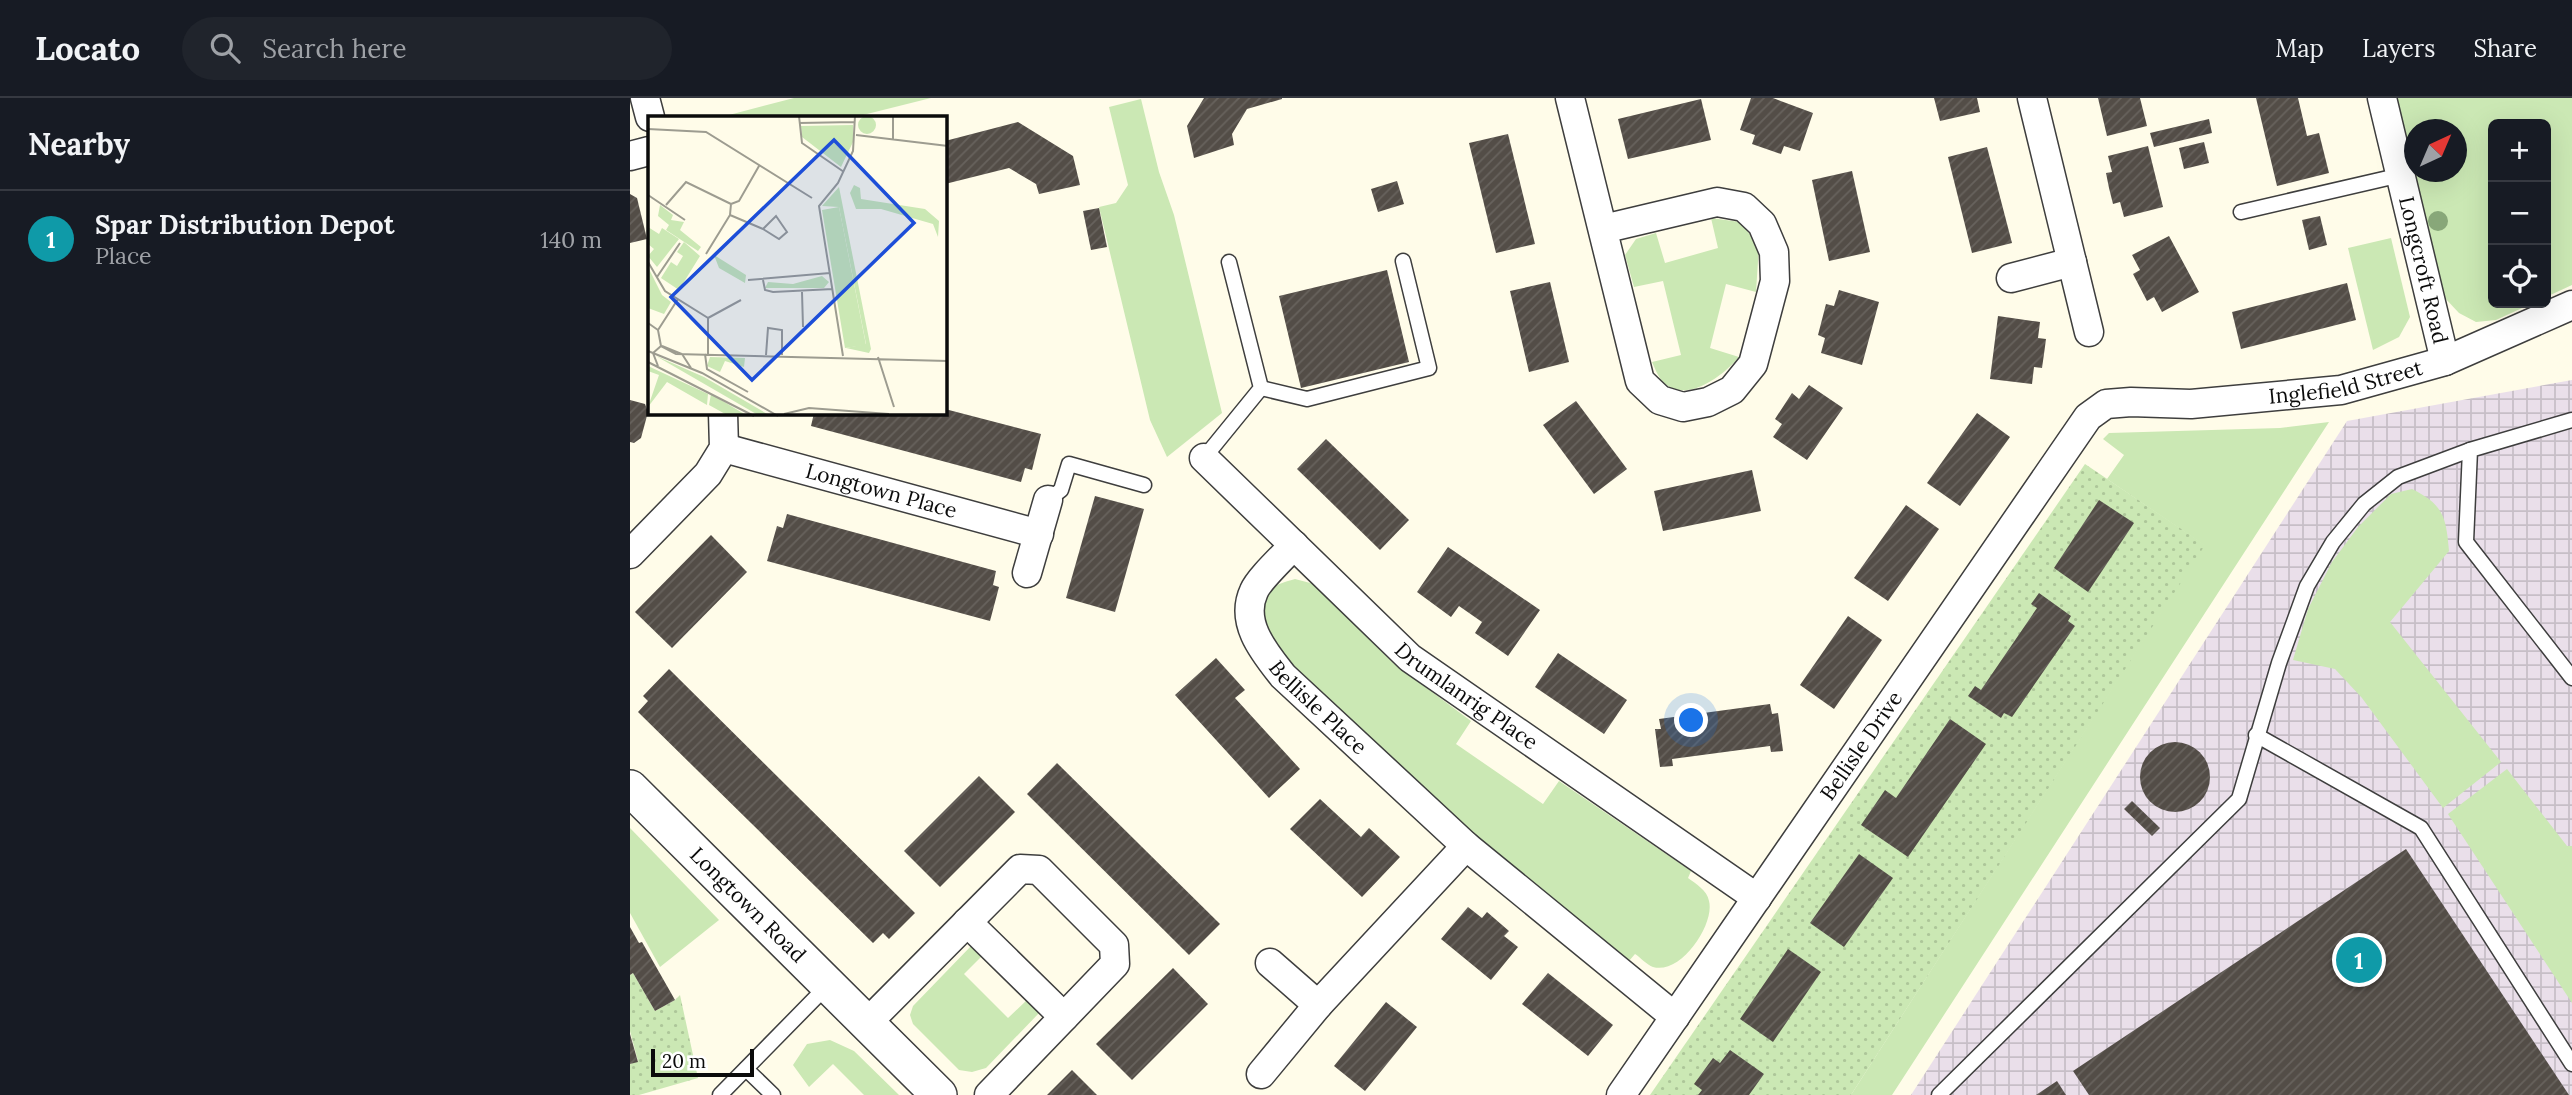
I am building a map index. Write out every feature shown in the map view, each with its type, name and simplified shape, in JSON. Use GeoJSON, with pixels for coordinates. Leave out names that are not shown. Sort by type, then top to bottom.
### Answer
{"type":"FeatureCollection","features":[{"type":"Feature","properties":{"kind":"street"},"geometry":{"type":"LineString","coordinates":[[645,98],[650,116]]}},
{"type":"Feature","properties":{"kind":"street"},"geometry":{"type":"LineString","coordinates":[[1570,98],[1640,381],[1660,400],[1683,407],[1708,402],[1732,390],[1753,364],[1775,281],[1774,252],[1762,223],[1744,207],[1717,202],[1603,229]]}},
{"type":"Feature","properties":{"kind":"street"},"geometry":{"type":"LineString","coordinates":[[2032,98],[2089,332]]}},
{"type":"Feature","properties":{"kind":"street","name":"Longcroft Road"},"geometry":{"type":"LineString","coordinates":[[2382,98],[2445,361]]}},
{"type":"Feature","properties":{"kind":"street"},"geometry":{"type":"LineString","coordinates":[[630,156],[648,151]]}},
{"type":"Feature","properties":{"kind":"street"},"geometry":{"type":"LineString","coordinates":[[2011,278],[2072,262]]}},
{"type":"Feature","properties":{"kind":"street","name":"Inglefield Street"},"geometry":{"type":"LineString","coordinates":[[2106,404],[2191,404],[2341,390],[2445,361],[2572,305]]}},
{"type":"Feature","properties":{"kind":"street","name":"Bellisle Drive"},"geometry":{"type":"LineString","coordinates":[[1620,1095],[2088,417],[2106,404]]}},
{"type":"Feature","properties":{"kind":"street"},"geometry":{"type":"LineString","coordinates":[[630,554],[708,474],[724,448],[723,415]]}},
{"type":"Feature","properties":{"kind":"street","name":"Longtown Place"},"geometry":{"type":"LineString","coordinates":[[724,448],[1039,534]]}},
{"type":"Feature","properties":{"kind":"street","name":"Drumlanrig Place"},"geometry":{"type":"LineString","coordinates":[[1204,458],[1410,658],[1757,898]]}},
{"type":"Feature","properties":{"kind":"street"},"geometry":{"type":"LineString","coordinates":[[1027,573],[1048,500]]}},
{"type":"Feature","properties":{"kind":"street","name":"Bellisle Place"},"geometry":{"type":"LineString","coordinates":[[1294,545],[1253,592],[1250,618],[1258,645],[1283,676],[1466,846],[1675,1017]]}},
{"type":"Feature","properties":{"kind":"street","name":"Longtown Road"},"geometry":{"type":"LineString","coordinates":[[630,788],[939,1095]]}},
{"type":"Feature","properties":{"kind":"street"},"geometry":{"type":"LineString","coordinates":[[1261,1074],[1318,1005],[1466,846]]}},
{"type":"Feature","properties":{"kind":"street"},"geometry":{"type":"LineString","coordinates":[[867,1023],[1020,869],[1039,870],[1115,944],[1115,964],[989,1095]]}},
{"type":"Feature","properties":{"kind":"street"},"geometry":{"type":"LineString","coordinates":[[967,922],[1064,1017]]}},
{"type":"Feature","properties":{"kind":"street"},"geometry":{"type":"LineString","coordinates":[[1270,963],[1318,1005]]}},
{"type":"Feature","properties":{"kind":"lane"},"geometry":{"type":"LineString","coordinates":[[2241,212],[2401,175]]}},
{"type":"Feature","properties":{"kind":"lane"},"geometry":{"type":"LineString","coordinates":[[1261,388],[1307,399],[1429,368],[1403,261]]}},
{"type":"Feature","properties":{"kind":"lane"},"geometry":{"type":"LineString","coordinates":[[1229,262],[1261,388]]}},
{"type":"Feature","properties":{"kind":"lane"},"geometry":{"type":"LineString","coordinates":[[1204,458],[1261,388]]}},
{"type":"Feature","properties":{"kind":"lane"},"geometry":{"type":"LineString","coordinates":[[1939,1095],[2239,799],[2256,735],[2307,586],[2333,542],[2364,505],[2398,477],[2470,450],[2572,420]]}},
{"type":"Feature","properties":{"kind":"lane"},"geometry":{"type":"LineString","coordinates":[[2470,450],[2466,542],[2572,678]]}},
{"type":"Feature","properties":{"kind":"lane"},"geometry":{"type":"LineString","coordinates":[[1048,500],[1061,490],[1069,464],[1144,485]]}},
{"type":"Feature","properties":{"kind":"lane"},"geometry":{"type":"LineString","coordinates":[[2256,735],[2421,828],[2572,1064]]}},
{"type":"Feature","properties":{"kind":"lane"},"geometry":{"type":"LineString","coordinates":[[720,1095],[828,985]]}},
{"type":"Feature","properties":{"kind":"lane"},"geometry":{"type":"LineString","coordinates":[[746,1069],[773,1095]]}},
{"type":"Feature","properties":{"kind":"shaded area"},"geometry":{"type":"Polygon","coordinates":[[[2572,380],[2572,1095],[1911,1095],[2347,421],[2572,380]]]}},
{"type":"Feature","properties":{"kind":"green space"},"geometry":{"type":"Polygon","coordinates":[[[794,98],[931,98],[859,116],[729,115],[794,98]]]}},
{"type":"Feature","properties":{"kind":"green space"},"geometry":{"type":"Polygon","coordinates":[[[2397,98],[2572,98],[2572,285],[2551,295],[2551,119],[2488,119],[2488,308],[2522,308],[2496,320],[2476,322],[2459,313],[2444,297],[2417,182],[2467,182],[2467,119],[2404,119],[2404,128],[2397,98]]]}},
{"type":"Feature","properties":{"kind":"green space"},"geometry":{"type":"Polygon","coordinates":[[[1141,99],[1159,172],[1174,215],[1222,413],[1167,457],[1150,420],[1099,207],[1116,203],[1128,185],[1109,107],[1141,99]]]}},
{"type":"Feature","properties":{"kind":"green space"},"geometry":{"type":"Polygon","coordinates":[[[1711,218],[1740,222],[1759,246],[1756,292],[1726,284],[1710,348],[1739,357],[1724,372],[1704,385],[1682,390],[1663,382],[1652,362],[1681,355],[1663,281],[1634,287],[1625,255],[1636,239],[1656,233],[1665,263],[1718,248],[1711,218]]]}},
{"type":"Feature","properties":{"kind":"green space"},"geometry":{"type":"Polygon","coordinates":[[[2391,238],[2410,317],[2399,337],[2373,350],[2348,248],[2391,238]]]}},
{"type":"Feature","properties":{"kind":"green space"},"geometry":{"type":"Polygon","coordinates":[[[2329,422],[1892,1095],[1851,1095],[2204,545],[2107,479],[2124,455],[2103,439],[2109,433],[2280,428],[2329,422]]]}},
{"type":"Feature","properties":{"kind":"green space"},"geometry":{"type":"Polygon","coordinates":[[[2085,464],[2205,545],[1851,1095],[1650,1095],[2085,464]]]}},
{"type":"Feature","properties":{"kind":"green space"},"geometry":{"type":"Polygon","coordinates":[[[2412,489],[2431,501],[2441,513],[2449,551],[2390,622],[2501,762],[2443,808],[2362,698],[2335,669],[2293,660],[2308,609],[2332,562],[2358,527],[2391,494],[2412,489]]]}},
{"type":"Feature","properties":{"kind":"green space"},"geometry":{"type":"Polygon","coordinates":[[[1295,579],[1314,584],[1393,663],[1471,721],[1456,744],[1543,804],[1559,781],[1691,871],[1688,878],[1706,894],[1709,911],[1701,934],[1685,956],[1664,967],[1653,967],[1635,954],[1629,961],[1477,837],[1307,680],[1272,637],[1264,611],[1266,599],[1275,587],[1295,579]]]}},
{"type":"Feature","properties":{"kind":"green space"},"geometry":{"type":"Polygon","coordinates":[[[2507,769],[2567,846],[2572,846],[2572,1003],[2448,814],[2507,769]]]}},
{"type":"Feature","properties":{"kind":"green space"},"geometry":{"type":"Polygon","coordinates":[[[630,828],[719,920],[660,967],[630,913],[630,828]]]}},
{"type":"Feature","properties":{"kind":"green space"},"geometry":{"type":"Polygon","coordinates":[[[972,945],[983,955],[964,974],[1008,1018],[1028,999],[1040,1012],[986,1068],[972,1072],[959,1070],[913,1024],[910,1015],[913,1006],[972,945]]]}},
{"type":"Feature","properties":{"kind":"green space"},"geometry":{"type":"Polygon","coordinates":[[[633,973],[655,1011],[680,995],[698,1078],[639,1095],[630,1095],[630,1064],[638,1061],[630,1031],[630,975],[633,973]]]}},
{"type":"Feature","properties":{"kind":"green space"},"geometry":{"type":"Polygon","coordinates":[[[830,1040],[854,1051],[899,1095],[864,1095],[833,1064],[809,1087],[793,1065],[807,1044],[830,1040]]]}},
{"type":"Feature","properties":{"kind":"building"},"geometry":{"type":"Polygon","coordinates":[[[1204,98],[1282,99],[1247,109],[1232,134],[1234,145],[1194,158],[1187,126],[1204,98]]]}},
{"type":"Feature","properties":{"kind":"building"},"geometry":{"type":"Polygon","coordinates":[[[1751,98],[1773,98],[1813,113],[1800,151],[1784,146],[1781,154],[1752,144],[1755,135],[1740,130],[1751,98]]]}},
{"type":"Feature","properties":{"kind":"building"},"geometry":{"type":"Polygon","coordinates":[[[1934,98],[1977,98],[1980,112],[1940,121],[1934,98]]]}},
{"type":"Feature","properties":{"kind":"building"},"geometry":{"type":"Polygon","coordinates":[[[2098,98],[2140,98],[2147,126],[2107,136],[2098,98]]]}},
{"type":"Feature","properties":{"kind":"building"},"geometry":{"type":"Polygon","coordinates":[[[2256,98],[2298,98],[2307,136],[2319,133],[2329,173],[2277,186],[2256,98]]]}},
{"type":"Feature","properties":{"kind":"building"},"geometry":{"type":"Polygon","coordinates":[[[1701,99],[1711,140],[1628,159],[1618,119],[1701,99]]]}},
{"type":"Feature","properties":{"kind":"building"},"geometry":{"type":"Polygon","coordinates":[[[2209,119],[2212,133],[2154,147],[2150,133],[2209,119]]]}},
{"type":"Feature","properties":{"kind":"building"},"geometry":{"type":"Polygon","coordinates":[[[1018,122],[1073,156],[1080,185],[1039,194],[1036,184],[1009,168],[947,184],[947,140],[1018,122]]]}},
{"type":"Feature","properties":{"kind":"building"},"geometry":{"type":"Polygon","coordinates":[[[1508,134],[1535,244],[1496,253],[1469,143],[1508,134]]]}},
{"type":"Feature","properties":{"kind":"building"},"geometry":{"type":"Polygon","coordinates":[[[2204,142],[2209,163],[2184,169],[2179,148],[2204,142]]]}},
{"type":"Feature","properties":{"kind":"building"},"geometry":{"type":"Polygon","coordinates":[[[2148,146],[2163,207],[2124,217],[2120,202],[2113,204],[2106,173],[2112,172],[2108,156],[2148,146]]]}},
{"type":"Feature","properties":{"kind":"building"},"geometry":{"type":"Polygon","coordinates":[[[1987,147],[2012,243],[1972,253],[1948,157],[1987,147]]]}},
{"type":"Feature","properties":{"kind":"building"},"geometry":{"type":"Polygon","coordinates":[[[1852,171],[1870,252],[1829,261],[1812,180],[1852,171]]]}},
{"type":"Feature","properties":{"kind":"building"},"geometry":{"type":"Polygon","coordinates":[[[1397,181],[1404,204],[1378,212],[1371,189],[1397,181]]]}},
{"type":"Feature","properties":{"kind":"building"},"geometry":{"type":"Polygon","coordinates":[[[630,194],[637,198],[647,239],[630,243],[630,194]]]}},
{"type":"Feature","properties":{"kind":"building"},"geometry":{"type":"Polygon","coordinates":[[[1099,208],[1107,247],[1091,250],[1083,211],[1099,208]]]}},
{"type":"Feature","properties":{"kind":"building"},"geometry":{"type":"Polygon","coordinates":[[[2320,216],[2327,245],[2309,250],[2302,220],[2320,216]]]}},
{"type":"Feature","properties":{"kind":"building"},"geometry":{"type":"Polygon","coordinates":[[[2169,236],[2199,292],[2162,312],[2154,297],[2147,301],[2133,274],[2140,270],[2132,255],[2169,236]]]}},
{"type":"Feature","properties":{"kind":"building"},"geometry":{"type":"Polygon","coordinates":[[[1387,270],[1409,362],[1301,388],[1279,296],[1387,270]]]}},
{"type":"Feature","properties":{"kind":"building"},"geometry":{"type":"Polygon","coordinates":[[[1550,282],[1569,362],[1529,372],[1510,291],[1550,282]]]}},
{"type":"Feature","properties":{"kind":"building"},"geometry":{"type":"Polygon","coordinates":[[[2347,283],[2356,320],[2241,349],[2232,312],[2347,283]]]}},
{"type":"Feature","properties":{"kind":"building"},"geometry":{"type":"Polygon","coordinates":[[[1839,290],[1879,302],[1862,365],[1821,353],[1825,338],[1818,335],[1826,304],[1834,306],[1839,290]]]}},
{"type":"Feature","properties":{"kind":"building"},"geometry":{"type":"Polygon","coordinates":[[[1998,316],[2040,322],[2038,338],[2046,339],[2042,368],[2034,367],[2032,384],[1990,379],[1998,316]]]}},
{"type":"Feature","properties":{"kind":"building"},"geometry":{"type":"Polygon","coordinates":[[[1809,385],[1843,408],[1807,460],[1773,437],[1782,424],[1775,419],[1792,393],[1799,399],[1809,385]]]}},
{"type":"Feature","properties":{"kind":"building"},"geometry":{"type":"Polygon","coordinates":[[[630,400],[645,404],[648,412],[641,438],[634,443],[630,442],[630,400]]]}},
{"type":"Feature","properties":{"kind":"building"},"geometry":{"type":"Polygon","coordinates":[[[1576,401],[1627,469],[1594,494],[1543,425],[1576,401]]]}},
{"type":"Feature","properties":{"kind":"building"},"geometry":{"type":"Polygon","coordinates":[[[947,410],[1041,434],[1032,470],[1025,468],[1021,482],[811,426],[814,415],[947,415],[947,410]]]}},
{"type":"Feature","properties":{"kind":"building"},"geometry":{"type":"Polygon","coordinates":[[[1977,413],[2010,437],[1960,506],[1927,483],[1977,413]]]}},
{"type":"Feature","properties":{"kind":"building"},"geometry":{"type":"Polygon","coordinates":[[[1326,439],[1409,520],[1380,550],[1297,469],[1326,439]]]}},
{"type":"Feature","properties":{"kind":"building"},"geometry":{"type":"Polygon","coordinates":[[[1752,470],[1761,511],[1663,531],[1654,491],[1752,470]]]}},
{"type":"Feature","properties":{"kind":"building"},"geometry":{"type":"Polygon","coordinates":[[[1095,496],[1144,509],[1115,612],[1066,598],[1095,496]]]}},
{"type":"Feature","properties":{"kind":"building"},"geometry":{"type":"Polygon","coordinates":[[[2099,500],[2134,523],[2088,592],[2054,568],[2099,500]]]}},
{"type":"Feature","properties":{"kind":"building"},"geometry":{"type":"Polygon","coordinates":[[[1906,505],[1939,529],[1888,601],[1854,578],[1906,505]]]}},
{"type":"Feature","properties":{"kind":"building"},"geometry":{"type":"Polygon","coordinates":[[[787,514],[996,571],[993,585],[999,587],[990,621],[767,561],[777,526],[783,528],[787,514]]]}},
{"type":"Feature","properties":{"kind":"building"},"geometry":{"type":"Polygon","coordinates":[[[711,535],[747,572],[672,648],[635,612],[711,535]]]}},
{"type":"Feature","properties":{"kind":"building"},"geometry":{"type":"Polygon","coordinates":[[[1448,547],[1540,610],[1508,656],[1475,633],[1482,622],[1459,606],[1451,617],[1417,592],[1448,547]]]}},
{"type":"Feature","properties":{"kind":"building"},"geometry":{"type":"Polygon","coordinates":[[[2039,593],[2071,616],[2068,621],[2075,626],[2012,717],[2004,713],[2001,718],[1968,696],[1975,686],[1981,690],[2037,608],[2031,604],[2039,593]]]}},
{"type":"Feature","properties":{"kind":"building"},"geometry":{"type":"Polygon","coordinates":[[[1848,616],[1882,640],[1834,709],[1800,685],[1848,616]]]}},
{"type":"Feature","properties":{"kind":"building"},"geometry":{"type":"Polygon","coordinates":[[[1558,653],[1627,700],[1604,734],[1535,687],[1558,653]]]}},
{"type":"Feature","properties":{"kind":"building"},"geometry":{"type":"Polygon","coordinates":[[[1216,658],[1245,690],[1235,698],[1300,769],[1269,798],[1175,695],[1216,658]]]}},
{"type":"Feature","properties":{"kind":"building"},"geometry":{"type":"Polygon","coordinates":[[[669,669],[915,913],[889,939],[883,933],[873,943],[638,712],[648,701],[643,696],[669,669]]]}},
{"type":"Feature","properties":{"kind":"building"},"geometry":{"type":"Polygon","coordinates":[[[1770,704],[1772,714],[1778,713],[1783,751],[1771,752],[1770,746],[1672,759],[1673,766],[1660,767],[1655,729],[1661,729],[1659,719],[1770,704]]]}},
{"type":"Feature","properties":{"kind":"building"},"geometry":{"type":"Polygon","coordinates":[[[1950,719],[1986,744],[1908,857],[1861,825],[1885,790],[1896,798],[1950,719]]]}},
{"type":"Feature","properties":{"kind":"building"},"geometry":{"type":"Polygon","coordinates":[[[2175,742],[2200,752],[2210,777],[2200,802],[2175,812],[2150,802],[2140,777],[2150,752],[2175,742]]]}},
{"type":"Feature","properties":{"kind":"building"},"geometry":{"type":"Polygon","coordinates":[[[1057,763],[1220,924],[1189,955],[1027,794],[1057,763]]]}},
{"type":"Feature","properties":{"kind":"building"},"geometry":{"type":"Polygon","coordinates":[[[979,776],[1015,812],[940,887],[904,851],[979,776]]]}},
{"type":"Feature","properties":{"kind":"building"},"geometry":{"type":"Polygon","coordinates":[[[1320,799],[1361,837],[1369,828],[1400,857],[1362,897],[1290,829],[1320,799]]]}},
{"type":"Feature","properties":{"kind":"building"},"geometry":{"type":"Polygon","coordinates":[[[2132,801],[2160,828],[2152,836],[2124,809],[2132,801]]]}},
{"type":"Feature","properties":{"kind":"building"},"geometry":{"type":"Polygon","coordinates":[[[2406,849],[2569,1095],[2089,1095],[2073,1071],[2406,849]]]}},
{"type":"Feature","properties":{"kind":"building"},"geometry":{"type":"Polygon","coordinates":[[[1859,854],[1893,878],[1844,947],[1810,923],[1859,854]]]}},
{"type":"Feature","properties":{"kind":"building"},"geometry":{"type":"Polygon","coordinates":[[[1468,907],[1482,918],[1487,912],[1509,931],[1504,936],[1518,947],[1491,980],[1441,939],[1468,907]]]}},
{"type":"Feature","properties":{"kind":"building"},"geometry":{"type":"Polygon","coordinates":[[[630,927],[639,943],[642,942],[675,1000],[655,1011],[633,973],[630,975],[630,927]]]}},
{"type":"Feature","properties":{"kind":"building"},"geometry":{"type":"Polygon","coordinates":[[[1788,949],[1821,972],[1773,1042],[1740,1019],[1788,949]]]}},
{"type":"Feature","properties":{"kind":"building"},"geometry":{"type":"Polygon","coordinates":[[[1173,968],[1208,1004],[1132,1080],[1096,1044],[1173,968]]]}},
{"type":"Feature","properties":{"kind":"building"},"geometry":{"type":"Polygon","coordinates":[[[1548,973],[1613,1025],[1588,1056],[1522,1004],[1548,973]]]}},
{"type":"Feature","properties":{"kind":"building"},"geometry":{"type":"Polygon","coordinates":[[[1386,1002],[1417,1027],[1365,1091],[1334,1066],[1386,1002]]]}},
{"type":"Feature","properties":{"kind":"building"},"geometry":{"type":"Polygon","coordinates":[[[630,1034],[638,1062],[630,1064],[630,1034]]]}},
{"type":"Feature","properties":{"kind":"building"},"geometry":{"type":"Polygon","coordinates":[[[1730,1050],[1764,1074],[1749,1095],[1698,1095],[1702,1090],[1694,1084],[1713,1058],[1720,1063],[1730,1050]]]}},
{"type":"Feature","properties":{"kind":"building"},"geometry":{"type":"Polygon","coordinates":[[[1072,1070],[1097,1095],[1047,1095],[1072,1070]]]}},
{"type":"Feature","properties":{"kind":"building"},"geometry":{"type":"Polygon","coordinates":[[[2057,1081],[2066,1095],[2036,1095],[2057,1081]]]}},
{"type":"Feature","properties":{"kind":"place","name":"Spar Distribution Depot"},"geometry":{"type":"Point","coordinates":[2359,960]}}]}
